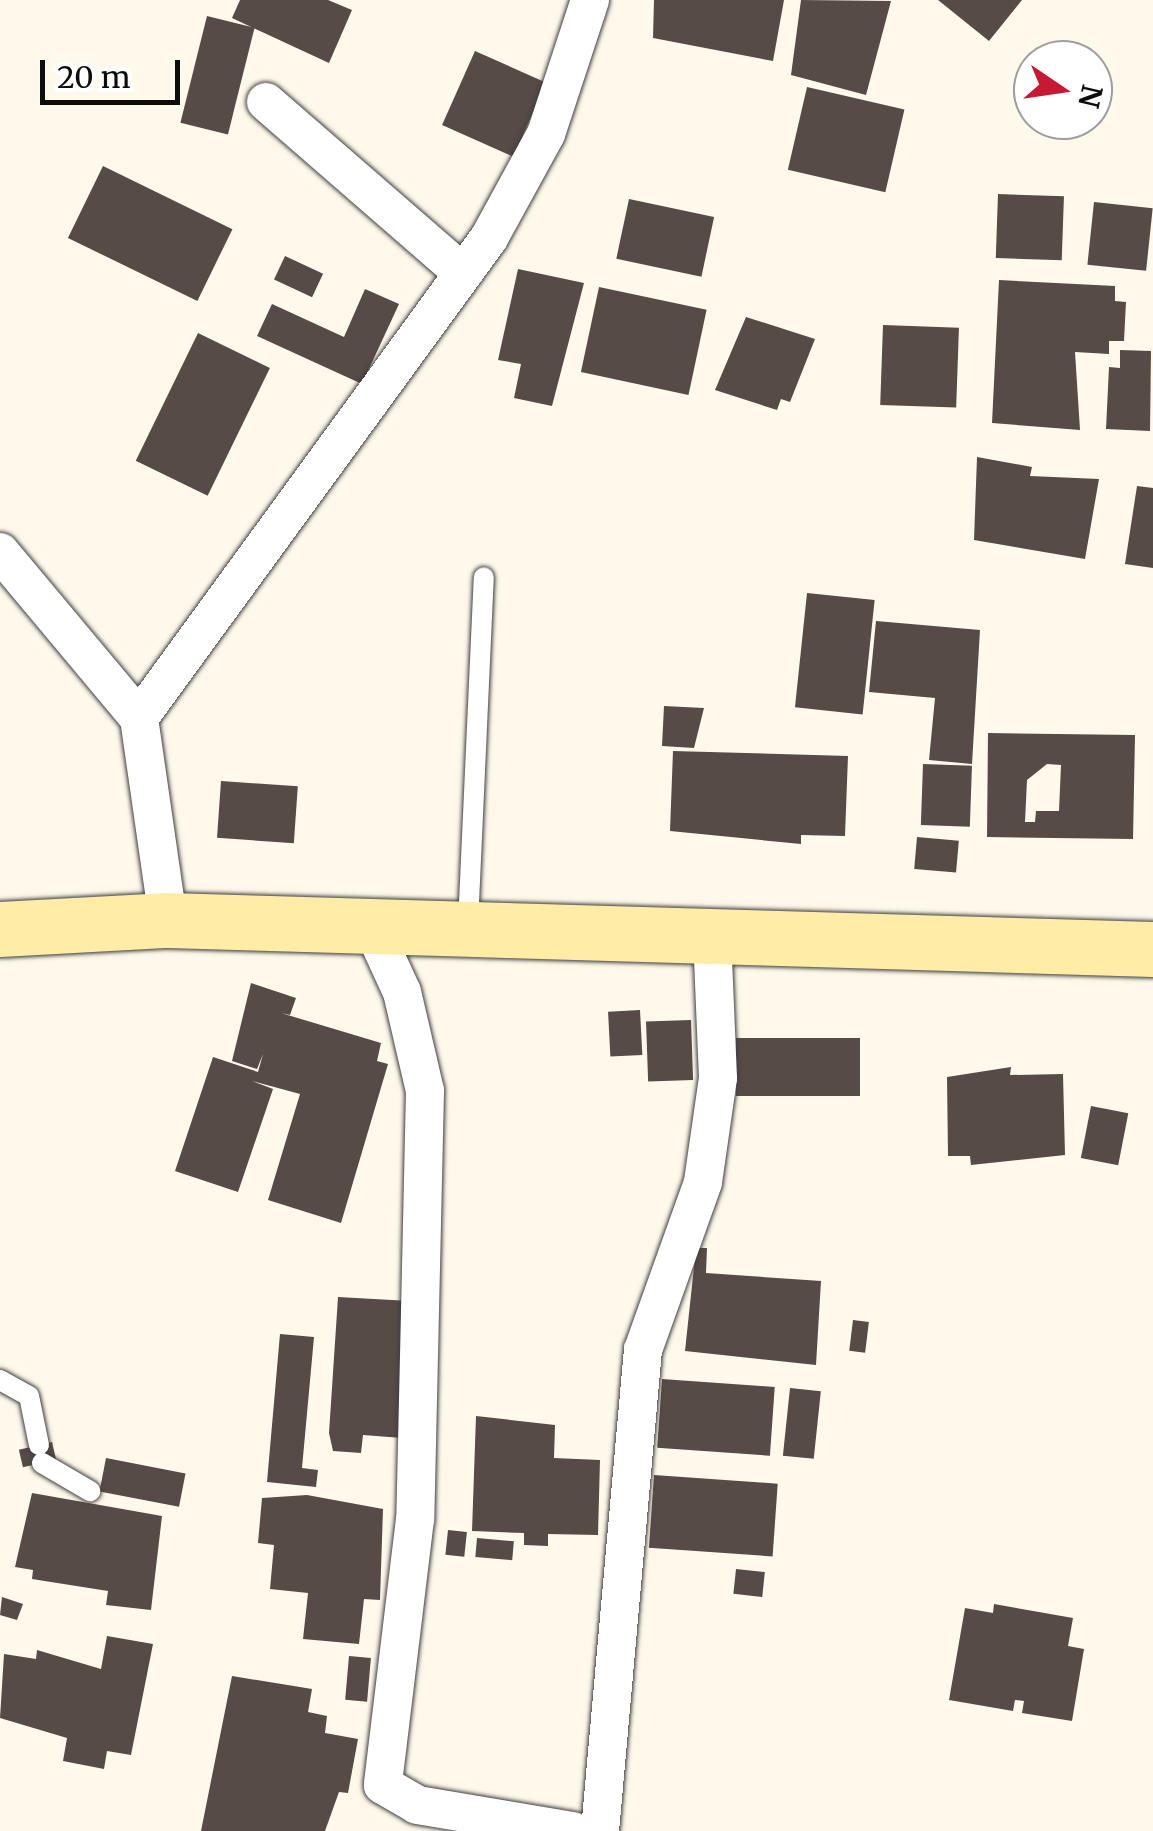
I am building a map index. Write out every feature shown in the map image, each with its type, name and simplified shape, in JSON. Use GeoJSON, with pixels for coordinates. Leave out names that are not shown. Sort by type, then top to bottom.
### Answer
{"type":"FeatureCollection","features":[{"type":"Feature","properties":{"kind":"main road"},"geometry":{"type":"LineString","coordinates":[[0,929],[168,920],[373,930],[1153,949]]}},
{"type":"Feature","properties":{"kind":"street"},"geometry":{"type":"LineString","coordinates":[[139,718],[463,272],[546,134],[590,0]]}},
{"type":"Feature","properties":{"kind":"street"},"geometry":{"type":"LineString","coordinates":[[266,102],[463,272]]}},
{"type":"Feature","properties":{"kind":"street"},"geometry":{"type":"LineString","coordinates":[[0,552],[139,718],[168,920]]}},
{"type":"Feature","properties":{"kind":"street"},"geometry":{"type":"LineString","coordinates":[[373,930],[402,992],[425,1091],[415,1519],[383,1786],[417,1805],[573,1831]]}},
{"type":"Feature","properties":{"kind":"street"},"geometry":{"type":"LineString","coordinates":[[600,1831],[643,1350],[703,1182],[718,1078],[712,937]]}},
{"type":"Feature","properties":{"kind":"lane"},"geometry":{"type":"LineString","coordinates":[[468,932],[484,577]]}},
{"type":"Feature","properties":{"kind":"lane"},"geometry":{"type":"LineString","coordinates":[[0,1380],[28,1396],[41,1454],[90,1491]]}},
{"type":"Feature","properties":{"kind":"building"},"geometry":{"type":"Polygon","coordinates":[[[240,0],[328,0],[352,10],[329,63],[232,18],[240,0]]]}},
{"type":"Feature","properties":{"kind":"building"},"geometry":{"type":"Polygon","coordinates":[[[654,0],[784,0],[773,61],[653,38],[654,0]]]}},
{"type":"Feature","properties":{"kind":"building"},"geometry":{"type":"Polygon","coordinates":[[[801,0],[891,1],[866,95],[791,75],[801,0]]]}},
{"type":"Feature","properties":{"kind":"building"},"geometry":{"type":"Polygon","coordinates":[[[938,0],[1022,0],[989,41],[938,0]]]}},
{"type":"Feature","properties":{"kind":"building"},"geometry":{"type":"Polygon","coordinates":[[[207,16],[255,28],[228,135],[180,123],[207,16]]]}},
{"type":"Feature","properties":{"kind":"building"},"geometry":{"type":"Polygon","coordinates":[[[475,51],[546,83],[513,157],[442,125],[475,51]]]}},
{"type":"Feature","properties":{"kind":"building"},"geometry":{"type":"Polygon","coordinates":[[[807,87],[904,109],[885,192],[788,170],[807,87]]]}},
{"type":"Feature","properties":{"kind":"building"},"geometry":{"type":"Polygon","coordinates":[[[103,166],[232,229],[197,301],[68,238],[103,166]]]}},
{"type":"Feature","properties":{"kind":"building"},"geometry":{"type":"Polygon","coordinates":[[[998,194],[1064,196],[1062,260],[996,258],[998,194]]]}},
{"type":"Feature","properties":{"kind":"building"},"geometry":{"type":"Polygon","coordinates":[[[629,199],[714,217],[701,277],[616,259],[629,199]]]}},
{"type":"Feature","properties":{"kind":"building"},"geometry":{"type":"Polygon","coordinates":[[[1094,202],[1153,208],[1146,271],[1087,265],[1094,202]]]}},
{"type":"Feature","properties":{"kind":"building"},"geometry":{"type":"Polygon","coordinates":[[[285,256],[323,274],[312,297],[274,280],[285,256]]]}},
{"type":"Feature","properties":{"kind":"building"},"geometry":{"type":"Polygon","coordinates":[[[518,269],[584,283],[552,406],[514,398],[521,364],[498,360],[518,269]]]}},
{"type":"Feature","properties":{"kind":"building"},"geometry":{"type":"Polygon","coordinates":[[[999,280],[1115,286],[1115,301],[1126,302],[1124,341],[1109,341],[1109,354],[1075,352],[1080,430],[992,423],[999,280]]]}},
{"type":"Feature","properties":{"kind":"building"},"geometry":{"type":"Polygon","coordinates":[[[599,287],[707,310],[689,395],[581,372],[599,287]]]}},
{"type":"Feature","properties":{"kind":"building"},"geometry":{"type":"Polygon","coordinates":[[[365,289],[399,304],[362,384],[257,336],[272,304],[344,337],[365,289]]]}},
{"type":"Feature","properties":{"kind":"building"},"geometry":{"type":"Polygon","coordinates":[[[746,317],[815,339],[790,402],[781,399],[777,410],[715,390],[746,317]]]}},
{"type":"Feature","properties":{"kind":"building"},"geometry":{"type":"Polygon","coordinates":[[[883,325],[959,328],[956,408],[880,405],[883,325]]]}},
{"type":"Feature","properties":{"kind":"building"},"geometry":{"type":"Polygon","coordinates":[[[198,333],[270,368],[208,496],[136,461],[198,333]]]}},
{"type":"Feature","properties":{"kind":"building"},"geometry":{"type":"Polygon","coordinates":[[[1120,350],[1151,351],[1150,431],[1106,429],[1109,367],[1120,368],[1120,350]]]}},
{"type":"Feature","properties":{"kind":"building"},"geometry":{"type":"Polygon","coordinates":[[[977,457],[1032,467],[1030,476],[1099,479],[1085,559],[974,540],[977,457]]]}},
{"type":"Feature","properties":{"kind":"building"},"geometry":{"type":"Polygon","coordinates":[[[1137,486],[1153,488],[1153,568],[1125,564],[1137,486]]]}},
{"type":"Feature","properties":{"kind":"building"},"geometry":{"type":"Polygon","coordinates":[[[807,593],[875,600],[863,714],[795,707],[807,593]]]}},
{"type":"Feature","properties":{"kind":"building"},"geometry":{"type":"Polygon","coordinates":[[[876,621],[980,630],[972,764],[929,760],[935,698],[869,692],[876,621]]]}},
{"type":"Feature","properties":{"kind":"building"},"geometry":{"type":"Polygon","coordinates":[[[664,706],[704,708],[694,748],[662,746],[664,706]]]}},
{"type":"Feature","properties":{"kind":"building"},"geometry":{"type":"Polygon","coordinates":[[[988,733],[1135,735],[1133,839],[987,837],[988,733]],[[1047,764],[1027,780],[1025,822],[1035,822],[1036,811],[1059,811],[1061,765],[1047,764]]]}},
{"type":"Feature","properties":{"kind":"building"},"geometry":{"type":"Polygon","coordinates":[[[673,751],[848,756],[845,836],[801,835],[801,844],[670,831],[673,751]]]}},
{"type":"Feature","properties":{"kind":"building"},"geometry":{"type":"Polygon","coordinates":[[[923,764],[972,766],[970,827],[921,825],[923,764]]]}},
{"type":"Feature","properties":{"kind":"building"},"geometry":{"type":"Polygon","coordinates":[[[221,781],[298,786],[294,843],[217,838],[221,781]]]}},
{"type":"Feature","properties":{"kind":"building"},"geometry":{"type":"Polygon","coordinates":[[[917,837],[959,841],[956,873],[914,869],[917,837]]]}},
{"type":"Feature","properties":{"kind":"building"},"geometry":{"type":"Polygon","coordinates":[[[251,983],[296,998],[290,1015],[281,1013],[381,1043],[377,1061],[388,1064],[341,1223],[268,1200],[300,1094],[252,1081],[273,1089],[238,1192],[175,1171],[213,1057],[258,1072],[263,1054],[257,1069],[232,1061],[251,983]]]}},
{"type":"Feature","properties":{"kind":"building"},"geometry":{"type":"Polygon","coordinates":[[[640,1010],[642,1055],[610,1057],[608,1012],[640,1010]]]}},
{"type":"Feature","properties":{"kind":"building"},"geometry":{"type":"Polygon","coordinates":[[[691,1020],[693,1080],[648,1082],[646,1022],[691,1020]]]}},
{"type":"Feature","properties":{"kind":"building"},"geometry":{"type":"Polygon","coordinates":[[[736,1038],[860,1038],[860,1096],[736,1096],[736,1038]]]}},
{"type":"Feature","properties":{"kind":"building"},"geometry":{"type":"Polygon","coordinates":[[[1011,1067],[1010,1075],[1063,1074],[1065,1155],[971,1165],[970,1156],[948,1156],[947,1077],[1011,1067]]]}},
{"type":"Feature","properties":{"kind":"building"},"geometry":{"type":"Polygon","coordinates":[[[1091,1106],[1128,1113],[1118,1165],[1081,1158],[1091,1106]]]}},
{"type":"Feature","properties":{"kind":"building"},"geometry":{"type":"Polygon","coordinates":[[[696,1248],[707,1248],[706,1273],[821,1281],[816,1365],[685,1351],[696,1248]]]}},
{"type":"Feature","properties":{"kind":"building"},"geometry":{"type":"Polygon","coordinates":[[[338,1297],[410,1301],[402,1438],[363,1435],[361,1453],[333,1451],[329,1433],[338,1297]]]}},
{"type":"Feature","properties":{"kind":"building"},"geometry":{"type":"Polygon","coordinates":[[[853,1320],[869,1322],[865,1353],[849,1351],[853,1320]]]}},
{"type":"Feature","properties":{"kind":"building"},"geometry":{"type":"Polygon","coordinates":[[[280,1334],[314,1337],[302,1468],[318,1470],[316,1487],[267,1482],[280,1334]]]}},
{"type":"Feature","properties":{"kind":"building"},"geometry":{"type":"Polygon","coordinates":[[[662,1379],[775,1387],[770,1456],[657,1448],[662,1379]]]}},
{"type":"Feature","properties":{"kind":"building"},"geometry":{"type":"Polygon","coordinates":[[[790,1388],[821,1391],[814,1459],[783,1456],[790,1388]]]}},
{"type":"Feature","properties":{"kind":"building"},"geometry":{"type":"Polygon","coordinates":[[[476,1416],[555,1425],[554,1458],[600,1460],[598,1535],[548,1534],[548,1546],[524,1545],[524,1533],[472,1531],[476,1416]]]}},
{"type":"Feature","properties":{"kind":"building"},"geometry":{"type":"Polygon","coordinates":[[[52,1442],[56,1460],[23,1467],[19,1450],[52,1442]]]}},
{"type":"Feature","properties":{"kind":"building"},"geometry":{"type":"Polygon","coordinates":[[[106,1458],[186,1473],[179,1507],[100,1491],[106,1458]]]}},
{"type":"Feature","properties":{"kind":"building"},"geometry":{"type":"Polygon","coordinates":[[[654,1475],[778,1484],[773,1556],[649,1548],[654,1475]]]}},
{"type":"Feature","properties":{"kind":"building"},"geometry":{"type":"Polygon","coordinates":[[[32,1493],[162,1516],[151,1610],[106,1605],[108,1591],[32,1579],[33,1570],[15,1567],[32,1493]]]}},
{"type":"Feature","properties":{"kind":"building"},"geometry":{"type":"Polygon","coordinates":[[[307,1495],[383,1509],[380,1600],[364,1599],[359,1644],[303,1639],[308,1593],[270,1589],[274,1545],[258,1543],[262,1498],[307,1495]]]}},
{"type":"Feature","properties":{"kind":"building"},"geometry":{"type":"Polygon","coordinates":[[[448,1530],[467,1532],[464,1557],[445,1555],[448,1530]]]}},
{"type":"Feature","properties":{"kind":"building"},"geometry":{"type":"Polygon","coordinates":[[[477,1538],[514,1541],[512,1560],[475,1557],[477,1538]]]}},
{"type":"Feature","properties":{"kind":"building"},"geometry":{"type":"Polygon","coordinates":[[[736,1569],[765,1572],[762,1597],[733,1594],[736,1569]]]}},
{"type":"Feature","properties":{"kind":"building"},"geometry":{"type":"Polygon","coordinates":[[[2,1597],[23,1604],[17,1620],[0,1615],[2,1597]]]}},
{"type":"Feature","properties":{"kind":"building"},"geometry":{"type":"Polygon","coordinates":[[[994,1604],[1073,1618],[1068,1646],[1084,1649],[1072,1721],[1022,1713],[1024,1701],[1015,1700],[1013,1711],[949,1700],[965,1608],[993,1613],[994,1604]]]}},
{"type":"Feature","properties":{"kind":"building"},"geometry":{"type":"Polygon","coordinates":[[[107,1636],[153,1644],[131,1755],[107,1751],[104,1769],[63,1761],[67,1738],[0,1718],[4,1654],[36,1659],[37,1650],[101,1669],[107,1636]]]}},
{"type":"Feature","properties":{"kind":"building"},"geometry":{"type":"Polygon","coordinates":[[[349,1656],[371,1658],[367,1702],[345,1700],[349,1656]]]}},
{"type":"Feature","properties":{"kind":"building"},"geometry":{"type":"Polygon","coordinates":[[[232,1676],[312,1689],[308,1712],[327,1716],[325,1733],[358,1739],[348,1793],[339,1792],[325,1831],[201,1831],[232,1676]]]}}]}
